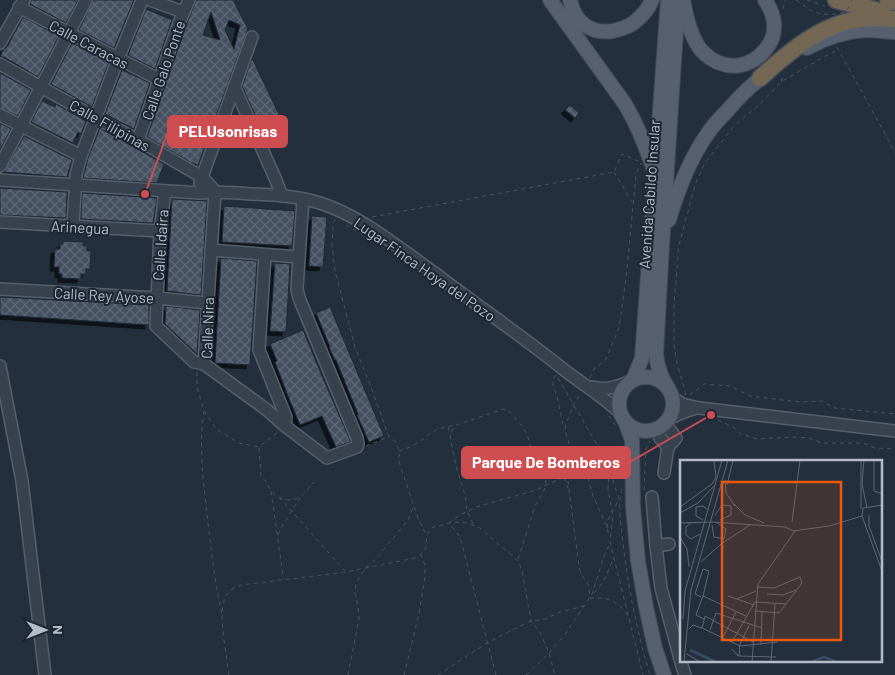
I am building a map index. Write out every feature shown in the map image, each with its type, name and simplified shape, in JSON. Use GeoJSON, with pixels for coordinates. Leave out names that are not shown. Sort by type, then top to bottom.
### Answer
{"type":"FeatureCollection","features":[{"type":"Feature","properties":{"kind":"highway"},"geometry":{"type":"LineString","coordinates":[[888,0],[895,2]]}},
{"type":"Feature","properties":{"kind":"highway"},"geometry":{"type":"LineString","coordinates":[[829,2],[853,2],[895,15]]}},
{"type":"Feature","properties":{"kind":"highway"},"geometry":{"type":"LineString","coordinates":[[760,78],[781,59],[807,40],[833,26],[861,18],[895,19]]}},
{"type":"Feature","properties":{"kind":"main road"},"geometry":{"type":"LineString","coordinates":[[550,0],[635,120],[655,173]]}},
{"type":"Feature","properties":{"kind":"main road"},"geometry":{"type":"LineString","coordinates":[[570,0],[574,13],[586,27],[602,32],[619,30],[637,21],[652,0]]}},
{"type":"Feature","properties":{"kind":"main road","name":"Avenida Cabildo Insular"},"geometry":{"type":"LineString","coordinates":[[633,380],[642,358],[668,0]]}},
{"type":"Feature","properties":{"kind":"main road","name":"Avenida Cabildo Insular"},"geometry":{"type":"LineString","coordinates":[[670,392],[660,374],[656,363],[656,354],[678,0]]}},
{"type":"Feature","properties":{"kind":"main road"},"geometry":{"type":"LineString","coordinates":[[683,0],[690,29],[697,45],[716,61],[730,66],[746,64],[760,56],[769,46],[773,36],[774,22],[765,0]]}},
{"type":"Feature","properties":{"kind":"main road"},"geometry":{"type":"LineString","coordinates":[[662,245],[682,178],[692,159],[708,132],[736,100],[760,78],[818,42],[832,37],[849,32],[869,30],[895,32]]}},
{"type":"Feature","properties":{"kind":"main road"},"geometry":{"type":"LineString","coordinates":[[629,469],[643,438],[659,428],[669,417],[672,410],[670,392],[656,378],[640,377],[627,384],[619,398],[618,419],[632,440],[629,469],[638,561],[655,648],[664,675]]}},
{"type":"Feature","properties":{"kind":"main road"},"geometry":{"type":"LineString","coordinates":[[618,419],[640,430],[659,428]]}},
{"type":"Feature","properties":{"kind":"street"},"geometry":{"type":"LineString","coordinates":[[0,166],[86,0]]}},
{"type":"Feature","properties":{"kind":"street"},"geometry":{"type":"LineString","coordinates":[[73,226],[76,175],[81,156],[142,0]]}},
{"type":"Feature","properties":{"kind":"street"},"geometry":{"type":"LineString","coordinates":[[150,0],[184,12]]}},
{"type":"Feature","properties":{"kind":"street","name":"Calle Galo Ponte"},"geometry":{"type":"LineString","coordinates":[[138,140],[188,0]]}},
{"type":"Feature","properties":{"kind":"street"},"geometry":{"type":"LineString","coordinates":[[0,43],[21,4]]}},
{"type":"Feature","properties":{"kind":"street","name":"Calle Caracas"},"geometry":{"type":"LineString","coordinates":[[21,4],[69,33],[160,80]]}},
{"type":"Feature","properties":{"kind":"street"},"geometry":{"type":"LineString","coordinates":[[190,192],[197,188],[202,177],[252,36]]}},
{"type":"Feature","properties":{"kind":"street","name":"Calle Filipinas"},"geometry":{"type":"LineString","coordinates":[[0,64],[202,177],[215,191]]}},
{"type":"Feature","properties":{"kind":"street"},"geometry":{"type":"LineString","coordinates":[[234,86],[282,196]]}},
{"type":"Feature","properties":{"kind":"street"},"geometry":{"type":"LineString","coordinates":[[0,115],[81,156]]}},
{"type":"Feature","properties":{"kind":"street","name":"Lugar Finca Hoya del Pozo"},"geometry":{"type":"LineString","coordinates":[[0,180],[200,193],[215,191],[282,196],[320,203],[336,215],[356,220],[402,250],[584,389],[607,400],[618,419]]}},
{"type":"Feature","properties":{"kind":"street","name":"Calle Idaira"},"geometry":{"type":"LineString","coordinates":[[165,191],[160,231],[156,326],[194,362],[204,364]]}},
{"type":"Feature","properties":{"kind":"street","name":"Calle Nira"},"geometry":{"type":"LineString","coordinates":[[215,191],[204,364],[267,410],[327,458],[357,447]]}},
{"type":"Feature","properties":{"kind":"street"},"geometry":{"type":"LineString","coordinates":[[303,199],[297,289],[299,298],[357,438],[357,447]]}},
{"type":"Feature","properties":{"kind":"street","name":"Arinegua"},"geometry":{"type":"LineString","coordinates":[[0,222],[160,231]]}},
{"type":"Feature","properties":{"kind":"street"},"geometry":{"type":"LineString","coordinates":[[211,250],[299,257]]}},
{"type":"Feature","properties":{"kind":"street"},"geometry":{"type":"LineString","coordinates":[[265,254],[259,350],[286,417],[285,426]]}},
{"type":"Feature","properties":{"kind":"street","name":"Calle Rey Ayose"},"geometry":{"type":"LineString","coordinates":[[0,289],[157,298],[207,303]]}},
{"type":"Feature","properties":{"kind":"street"},"geometry":{"type":"LineString","coordinates":[[0,366],[22,481],[45,675]]}},
{"type":"Feature","properties":{"kind":"street"},"geometry":{"type":"LineString","coordinates":[[584,389],[602,390],[614,388],[633,380]]}},
{"type":"Feature","properties":{"kind":"street"},"geometry":{"type":"LineString","coordinates":[[670,392],[682,404],[699,408],[895,431]]}},
{"type":"Feature","properties":{"kind":"street"},"geometry":{"type":"LineString","coordinates":[[659,428],[680,413],[699,408]]}},
{"type":"Feature","properties":{"kind":"street"},"geometry":{"type":"LineString","coordinates":[[659,428],[670,430],[672,443],[664,473]]}},
{"type":"Feature","properties":{"kind":"street"},"geometry":{"type":"LineString","coordinates":[[652,497],[662,588],[680,658]]}},
{"type":"Feature","properties":{"kind":"street"},"geometry":{"type":"LineString","coordinates":[[656,546],[669,544]]}},
{"type":"Feature","properties":{"kind":"street"},"geometry":{"type":"LineString","coordinates":[[681,662],[685,675]]}},
{"type":"Feature","properties":{"kind":"path"},"geometry":{"type":"LineString","coordinates":[[796,0],[810,10],[826,15],[841,13],[847,10],[853,2]]}},
{"type":"Feature","properties":{"kind":"path"},"geometry":{"type":"LineString","coordinates":[[807,0],[829,2]]}},
{"type":"Feature","properties":{"kind":"path"},"geometry":{"type":"LineString","coordinates":[[832,37],[895,153]]}},
{"type":"Feature","properties":{"kind":"path"},"geometry":{"type":"LineString","coordinates":[[838,50],[781,82],[760,104],[734,126],[705,162],[696,182],[679,245],[674,304],[674,345],[687,397],[704,384],[730,386],[750,396],[800,402],[822,401],[835,408],[895,414]]}},
{"type":"Feature","properties":{"kind":"path"},"geometry":{"type":"LineString","coordinates":[[565,431],[574,404],[594,369],[605,361],[619,328],[626,279],[636,175],[641,162],[622,154],[614,172]]}},
{"type":"Feature","properties":{"kind":"path"},"geometry":{"type":"LineString","coordinates":[[614,172],[633,203]]}},
{"type":"Feature","properties":{"kind":"path"},"geometry":{"type":"LineString","coordinates":[[356,220],[614,172]]}},
{"type":"Feature","properties":{"kind":"path"},"geometry":{"type":"LineString","coordinates":[[222,616],[225,597],[233,588],[241,584],[346,572],[415,558],[423,554],[426,547],[427,534],[419,521],[399,462],[399,451],[396,442],[389,437],[355,347],[335,271],[332,246],[333,224],[336,215],[370,240]]}},
{"type":"Feature","properties":{"kind":"path"},"geometry":{"type":"LineString","coordinates":[[204,364],[196,371],[197,386],[204,411],[216,429],[239,443],[259,447],[285,426]]}},
{"type":"Feature","properties":{"kind":"path"},"geometry":{"type":"LineString","coordinates":[[556,375],[562,379]]}},
{"type":"Feature","properties":{"kind":"path"},"geometry":{"type":"LineString","coordinates":[[556,375],[599,448],[609,469],[619,499],[626,570],[650,675]]}},
{"type":"Feature","properties":{"kind":"path"},"geometry":{"type":"LineString","coordinates":[[556,375],[553,386],[565,431],[571,449],[587,474],[593,496],[605,520],[610,538]]}},
{"type":"Feature","properties":{"kind":"path"},"geometry":{"type":"LineString","coordinates":[[399,451],[410,447],[437,429],[500,410],[508,410],[527,434],[534,460],[546,480],[546,486],[535,506],[518,561]]}},
{"type":"Feature","properties":{"kind":"path"},"geometry":{"type":"LineString","coordinates":[[204,411],[201,430],[202,470],[216,588],[222,616],[229,675]]}},
{"type":"Feature","properties":{"kind":"path"},"geometry":{"type":"LineString","coordinates":[[715,418],[733,427],[741,434],[757,439],[809,438],[822,443],[861,443],[875,448],[895,449]]}},
{"type":"Feature","properties":{"kind":"path"},"geometry":{"type":"LineString","coordinates":[[450,436],[456,424]]}},
{"type":"Feature","properties":{"kind":"path"},"geometry":{"type":"LineString","coordinates":[[448,427],[456,466],[465,495],[467,511],[473,525]]}},
{"type":"Feature","properties":{"kind":"path"},"geometry":{"type":"LineString","coordinates":[[652,497],[644,492],[646,448],[659,428]]}},
{"type":"Feature","properties":{"kind":"path"},"geometry":{"type":"LineString","coordinates":[[357,447],[366,446],[389,437]]}},
{"type":"Feature","properties":{"kind":"path"},"geometry":{"type":"LineString","coordinates":[[259,447],[261,478],[267,481],[271,490],[283,580]]}},
{"type":"Feature","properties":{"kind":"path"},"geometry":{"type":"LineString","coordinates":[[449,523],[476,507],[536,490],[564,477],[571,461],[571,449]]}},
{"type":"Feature","properties":{"kind":"path"},"geometry":{"type":"LineString","coordinates":[[568,471],[576,466],[583,465],[609,469],[629,469]]}},
{"type":"Feature","properties":{"kind":"path"},"geometry":{"type":"LineString","coordinates":[[609,469],[608,490],[613,516],[610,542],[643,675]]}},
{"type":"Feature","properties":{"kind":"path"},"geometry":{"type":"LineString","coordinates":[[568,471],[579,566],[581,574],[588,584],[590,598]]}},
{"type":"Feature","properties":{"kind":"path"},"geometry":{"type":"LineString","coordinates":[[564,477],[570,490]]}},
{"type":"Feature","properties":{"kind":"path"},"geometry":{"type":"LineString","coordinates":[[278,537],[281,528],[300,497],[314,482]]}},
{"type":"Feature","properties":{"kind":"path"},"geometry":{"type":"LineString","coordinates":[[607,528],[608,520],[619,499],[623,485]]}},
{"type":"Feature","properties":{"kind":"path"},"geometry":{"type":"LineString","coordinates":[[271,490],[346,572]]}},
{"type":"Feature","properties":{"kind":"path"},"geometry":{"type":"LineString","coordinates":[[278,497],[288,500],[300,497]]}},
{"type":"Feature","properties":{"kind":"path"},"geometry":{"type":"LineString","coordinates":[[348,675],[359,619],[355,592],[356,582],[366,567],[376,559],[408,520],[414,506]]}},
{"type":"Feature","properties":{"kind":"path"},"geometry":{"type":"LineString","coordinates":[[427,534],[433,527],[454,522],[467,523],[480,528],[518,561],[522,570],[531,622],[540,632],[555,675]]}},
{"type":"Feature","properties":{"kind":"path"},"geometry":{"type":"LineString","coordinates":[[449,523],[460,537],[496,675]]}},
{"type":"Feature","properties":{"kind":"path"},"geometry":{"type":"LineString","coordinates":[[526,675],[566,634],[590,598],[610,542]]}},
{"type":"Feature","properties":{"kind":"path"},"geometry":{"type":"LineString","coordinates":[[404,675],[419,614],[425,576],[426,565],[421,555]]}},
{"type":"Feature","properties":{"kind":"path"},"geometry":{"type":"LineString","coordinates":[[592,594],[600,588],[614,557]]}},
{"type":"Feature","properties":{"kind":"path"},"geometry":{"type":"LineString","coordinates":[[590,598],[607,598],[620,604],[628,615]]}},
{"type":"Feature","properties":{"kind":"path"},"geometry":{"type":"LineString","coordinates":[[438,675],[488,643],[518,627],[545,619],[560,612],[584,606]]}},
{"type":"Feature","properties":{"kind":"building"},"geometry":{"type":"Polygon","coordinates":[[[31,0],[78,0],[66,23],[30,4],[31,0]]]}},
{"type":"Feature","properties":{"kind":"building"},"geometry":{"type":"Polygon","coordinates":[[[93,0],[134,0],[114,48],[79,30],[93,0]]]}},
{"type":"Feature","properties":{"kind":"building"},"geometry":{"type":"Polygon","coordinates":[[[196,0],[233,0],[248,29],[198,165],[147,137],[196,0]],[[211,12],[203,35],[220,40],[211,12]],[[229,20],[225,30],[234,49],[240,25],[229,20]]]}},
{"type":"Feature","properties":{"kind":"building"},"geometry":{"type":"Polygon","coordinates":[[[146,9],[172,20],[155,69],[128,55],[146,9]]]}},
{"type":"Feature","properties":{"kind":"building"},"geometry":{"type":"Polygon","coordinates":[[[23,17],[59,36],[38,77],[4,57],[0,57],[23,17]]]}},
{"type":"Feature","properties":{"kind":"building"},"geometry":{"type":"Polygon","coordinates":[[[72,43],[109,62],[92,107],[51,84],[72,43]]]}},
{"type":"Feature","properties":{"kind":"building"},"geometry":{"type":"Polygon","coordinates":[[[252,58],[287,131],[269,146],[242,86],[252,58]]]}},
{"type":"Feature","properties":{"kind":"building"},"geometry":{"type":"Polygon","coordinates":[[[122,70],[150,83],[134,129],[105,114],[122,70]]]}},
{"type":"Feature","properties":{"kind":"building"},"geometry":{"type":"Polygon","coordinates":[[[0,73],[31,90],[18,116],[0,108],[0,73]]]}},
{"type":"Feature","properties":{"kind":"building"},"geometry":{"type":"Polygon","coordinates":[[[42,101],[55,107],[56,104],[86,121],[81,134],[78,132],[73,143],[31,122],[42,101]]]}},
{"type":"Feature","properties":{"kind":"building"},"geometry":{"type":"Polygon","coordinates":[[[570,105],[579,113],[575,118],[565,110],[570,105]]]}},
{"type":"Feature","properties":{"kind":"building"},"geometry":{"type":"Polygon","coordinates":[[[0,123],[11,129],[0,150],[0,123]]]}},
{"type":"Feature","properties":{"kind":"building"},"geometry":{"type":"Polygon","coordinates":[[[100,128],[164,164],[157,183],[83,178],[88,158],[100,128]]]}},
{"type":"Feature","properties":{"kind":"building"},"geometry":{"type":"Polygon","coordinates":[[[24,136],[72,160],[67,177],[4,172],[24,136]]]}},
{"type":"Feature","properties":{"kind":"building"},"geometry":{"type":"Polygon","coordinates":[[[0,188],[67,192],[66,218],[0,215],[0,188]]]}},
{"type":"Feature","properties":{"kind":"building"},"geometry":{"type":"Polygon","coordinates":[[[82,193],[157,198],[153,223],[81,219],[82,193]]]}},
{"type":"Feature","properties":{"kind":"building"},"geometry":{"type":"Polygon","coordinates":[[[172,199],[207,201],[201,295],[167,291],[172,199]]]}},
{"type":"Feature","properties":{"kind":"building"},"geometry":{"type":"Polygon","coordinates":[[[224,206],[295,211],[292,246],[222,242],[224,206]]]}},
{"type":"Feature","properties":{"kind":"building"},"geometry":{"type":"Polygon","coordinates":[[[312,216],[327,217],[323,267],[309,266],[312,216]]]}},
{"type":"Feature","properties":{"kind":"building"},"geometry":{"type":"Polygon","coordinates":[[[63,241],[83,242],[83,246],[87,246],[87,251],[91,251],[90,269],[86,269],[86,274],[81,274],[81,279],[62,278],[62,274],[59,274],[59,267],[54,267],[55,249],[60,249],[60,244],[63,244],[63,241]]]}},
{"type":"Feature","properties":{"kind":"building"},"geometry":{"type":"Polygon","coordinates":[[[221,258],[257,261],[250,365],[215,363],[221,258]]]}},
{"type":"Feature","properties":{"kind":"building"},"geometry":{"type":"Polygon","coordinates":[[[275,263],[290,264],[286,332],[270,331],[275,263]]]}},
{"type":"Feature","properties":{"kind":"building"},"geometry":{"type":"Polygon","coordinates":[[[0,297],[149,305],[149,325],[0,315],[0,297]]]}},
{"type":"Feature","properties":{"kind":"building"},"geometry":{"type":"Polygon","coordinates":[[[166,306],[200,310],[197,354],[165,324],[166,306]]]}},
{"type":"Feature","properties":{"kind":"building"},"geometry":{"type":"Polygon","coordinates":[[[330,307],[384,436],[369,442],[316,313],[330,307]]]}},
{"type":"Feature","properties":{"kind":"building"},"geometry":{"type":"Polygon","coordinates":[[[303,330],[350,440],[350,442],[336,447],[322,416],[300,425],[275,362],[277,361],[270,344],[303,330]]]}},
{"type":"Feature","properties":{"kind":"place","name":"PELUsonrisas"},"geometry":{"type":"Point","coordinates":[145,194]}},
{"type":"Feature","properties":{"kind":"place","name":"Parque De Bomberos"},"geometry":{"type":"Point","coordinates":[711,415]}}]}
